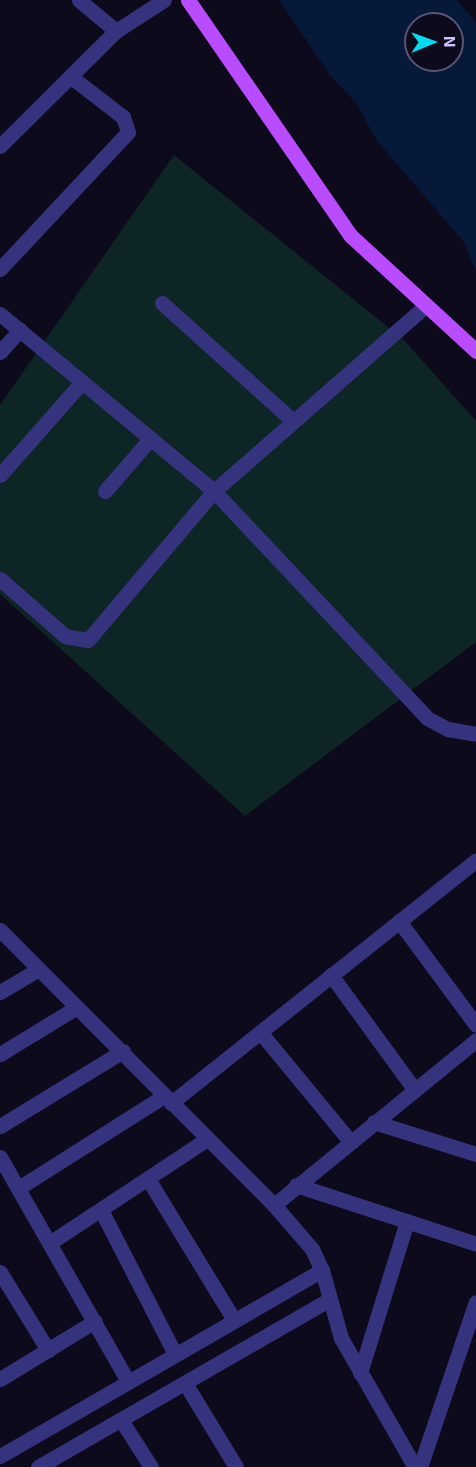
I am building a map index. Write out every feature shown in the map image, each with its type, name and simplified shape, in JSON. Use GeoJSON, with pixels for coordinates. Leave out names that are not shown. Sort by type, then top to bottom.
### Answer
{"type":"FeatureCollection","features":[{"type":"Feature","properties":{"kind":"main road"},"geometry":{"type":"LineString","coordinates":[[188,0],[346,230],[371,259],[476,351]]}},
{"type":"Feature","properties":{"kind":"street"},"geometry":{"type":"LineString","coordinates":[[79,0],[116,32]]}},
{"type":"Feature","properties":{"kind":"street"},"geometry":{"type":"LineString","coordinates":[[0,146],[116,32],[164,0]]}},
{"type":"Feature","properties":{"kind":"street"},"geometry":{"type":"LineString","coordinates":[[0,269],[128,132],[123,117],[70,76]]}},
{"type":"Feature","properties":{"kind":"street"},"geometry":{"type":"LineString","coordinates":[[162,303],[293,421]]}},
{"type":"Feature","properties":{"kind":"street"},"geometry":{"type":"LineString","coordinates":[[0,579],[65,636],[88,640],[214,491],[425,306]]}},
{"type":"Feature","properties":{"kind":"street"},"geometry":{"type":"LineString","coordinates":[[0,314],[214,491],[427,718],[448,729],[476,734]]}},
{"type":"Feature","properties":{"kind":"street"},"geometry":{"type":"LineString","coordinates":[[0,351],[20,330]]}},
{"type":"Feature","properties":{"kind":"street"},"geometry":{"type":"LineString","coordinates":[[0,475],[82,382]]}},
{"type":"Feature","properties":{"kind":"street"},"geometry":{"type":"LineString","coordinates":[[105,490],[151,438]]}},
{"type":"Feature","properties":{"kind":"street"},"geometry":{"type":"LineString","coordinates":[[20,1187],[168,1100],[260,1032],[399,921],[474,865]]}},
{"type":"Feature","properties":{"kind":"street"},"geometry":{"type":"LineString","coordinates":[[399,921],[476,1025]]}},
{"type":"Feature","properties":{"kind":"street"},"geometry":{"type":"LineString","coordinates":[[0,930],[274,1205],[312,1249],[322,1270],[327,1301],[341,1338],[415,1467]]}},
{"type":"Feature","properties":{"kind":"street"},"geometry":{"type":"LineString","coordinates":[[0,992],[39,969]]}},
{"type":"Feature","properties":{"kind":"street"},"geometry":{"type":"LineString","coordinates":[[331,975],[415,1090]]}},
{"type":"Feature","properties":{"kind":"street"},"geometry":{"type":"LineString","coordinates":[[0,1054],[77,1008]]}},
{"type":"Feature","properties":{"kind":"street"},"geometry":{"type":"LineString","coordinates":[[260,1032],[350,1142]]}},
{"type":"Feature","properties":{"kind":"street"},"geometry":{"type":"LineString","coordinates":[[274,1205],[476,1040]]}},
{"type":"Feature","properties":{"kind":"street"},"geometry":{"type":"LineString","coordinates":[[0,1126],[123,1052]]}},
{"type":"Feature","properties":{"kind":"street"},"geometry":{"type":"LineString","coordinates":[[459,1054],[476,1060]]}},
{"type":"Feature","properties":{"kind":"street"},"geometry":{"type":"LineString","coordinates":[[374,1122],[476,1154]]}},
{"type":"Feature","properties":{"kind":"street"},"geometry":{"type":"LineString","coordinates":[[51,1242],[207,1138]]}},
{"type":"Feature","properties":{"kind":"street"},"geometry":{"type":"LineString","coordinates":[[0,1157],[20,1187],[128,1381]]}},
{"type":"Feature","properties":{"kind":"street"},"geometry":{"type":"LineString","coordinates":[[148,1179],[234,1320]]}},
{"type":"Feature","properties":{"kind":"street"},"geometry":{"type":"LineString","coordinates":[[297,1185],[476,1244]]}},
{"type":"Feature","properties":{"kind":"street"},"geometry":{"type":"LineString","coordinates":[[101,1210],[175,1354]]}},
{"type":"Feature","properties":{"kind":"street"},"geometry":{"type":"LineString","coordinates":[[360,1373],[406,1221]]}},
{"type":"Feature","properties":{"kind":"street"},"geometry":{"type":"LineString","coordinates":[[0,1456],[322,1270]]}},
{"type":"Feature","properties":{"kind":"street"},"geometry":{"type":"LineString","coordinates":[[0,1272],[48,1350]]}},
{"type":"Feature","properties":{"kind":"street"},"geometry":{"type":"LineString","coordinates":[[38,1467],[327,1301]]}},
{"type":"Feature","properties":{"kind":"street"},"geometry":{"type":"LineString","coordinates":[[420,1467],[476,1302]]}},
{"type":"Feature","properties":{"kind":"street"},"geometry":{"type":"LineString","coordinates":[[0,1379],[95,1321]]}},
{"type":"Feature","properties":{"kind":"street"},"geometry":{"type":"LineString","coordinates":[[185,1383],[236,1467]]}},
{"type":"Feature","properties":{"kind":"street"},"geometry":{"type":"LineString","coordinates":[[121,1420],[151,1467]]}},
{"type":"Feature","properties":{"kind":"green space"},"geometry":{"type":"Polygon","coordinates":[[[174,155],[404,340],[476,421],[476,642],[245,816],[0,594],[0,405],[174,155]]]}},
{"type":"Feature","properties":{"kind":"water"},"geometry":{"type":"Polygon","coordinates":[[[279,0],[457,0],[476,23],[476,272],[464,242],[377,141],[356,103],[330,75],[279,0]]]}}]}
